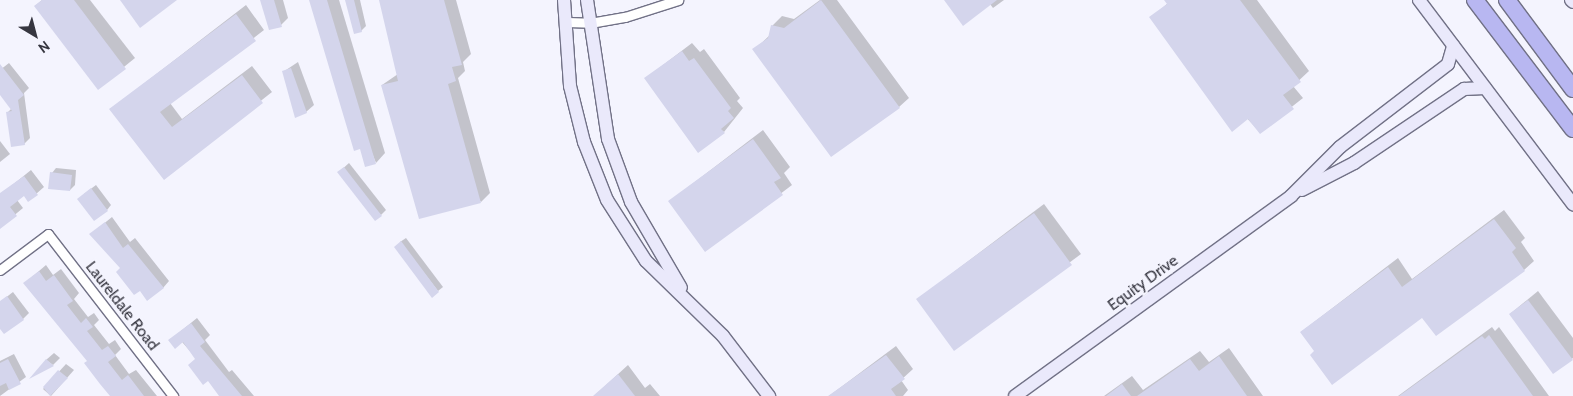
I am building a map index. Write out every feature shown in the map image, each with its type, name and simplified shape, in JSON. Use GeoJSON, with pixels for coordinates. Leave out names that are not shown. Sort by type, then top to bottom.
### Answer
{"type":"FeatureCollection","features":[{"type":"Feature","properties":{"kind":"highway"},"geometry":{"type":"LineString","coordinates":[[1475,0],[1573,129]]}},
{"type":"Feature","properties":{"kind":"highway"},"geometry":{"type":"LineString","coordinates":[[1507,0],[1573,89]]}},
{"type":"Feature","properties":{"kind":"street"},"geometry":{"type":"LineString","coordinates":[[564,0],[570,86],[584,142],[607,200],[646,261],[723,336],[769,396]]}},
{"type":"Feature","properties":{"kind":"street"},"geometry":{"type":"LineString","coordinates":[[587,0],[608,139],[631,202],[688,300]]}},
{"type":"Feature","properties":{"kind":"street"},"geometry":{"type":"LineString","coordinates":[[567,22],[590,23],[641,12],[678,0]]}},
{"type":"Feature","properties":{"kind":"street"},"geometry":{"type":"LineString","coordinates":[[1419,0],[1573,204]]}},
{"type":"Feature","properties":{"kind":"street","name":"Equity Drive"},"geometry":{"type":"LineString","coordinates":[[1291,196],[1340,147],[1448,64],[1453,46]]}},
{"type":"Feature","properties":{"kind":"street","name":"Equity Drive"},"geometry":{"type":"LineString","coordinates":[[1015,396],[1291,196],[1354,163],[1465,89],[1485,88]]}},
{"type":"Feature","properties":{"kind":"street","name":"Laureldale Road"},"geometry":{"type":"LineString","coordinates":[[0,270],[48,234],[173,396]]}},
{"type":"Feature","properties":{"kind":"building"},"geometry":{"type":"Polygon","coordinates":[[[42,0],[74,0],[126,69],[98,90],[34,6],[42,0]]]}},
{"type":"Feature","properties":{"kind":"building"},"geometry":{"type":"Polygon","coordinates":[[[120,0],[177,0],[140,28],[120,0]]]}},
{"type":"Feature","properties":{"kind":"building"},"geometry":{"type":"Polygon","coordinates":[[[260,0],[274,0],[282,27],[269,30],[260,0]]]}},
{"type":"Feature","properties":{"kind":"building"},"geometry":{"type":"Polygon","coordinates":[[[309,0],[327,0],[376,164],[365,167],[360,149],[354,151],[309,0]]]}},
{"type":"Feature","properties":{"kind":"building"},"geometry":{"type":"Polygon","coordinates":[[[345,0],[354,0],[362,32],[354,34],[345,0]]]}},
{"type":"Feature","properties":{"kind":"building"},"geometry":{"type":"Polygon","coordinates":[[[379,0],[444,0],[462,65],[452,67],[456,81],[448,84],[481,203],[419,219],[381,85],[398,81],[379,0]]]}},
{"type":"Feature","properties":{"kind":"building"},"geometry":{"type":"Polygon","coordinates":[[[821,0],[900,108],[831,157],[752,49],[768,38],[771,25],[784,28],[821,0]]]}},
{"type":"Feature","properties":{"kind":"building"},"geometry":{"type":"Polygon","coordinates":[[[944,0],[997,0],[963,26],[944,0]]]}},
{"type":"Feature","properties":{"kind":"building"},"geometry":{"type":"Polygon","coordinates":[[[1164,0],[1240,0],[1301,82],[1283,95],[1294,109],[1260,134],[1248,119],[1232,132],[1149,17],[1167,4],[1164,0]]]}},
{"type":"Feature","properties":{"kind":"building"},"geometry":{"type":"Polygon","coordinates":[[[236,14],[256,41],[160,112],[172,127],[242,75],[263,103],[164,180],[109,109],[236,14]]]}},
{"type":"Feature","properties":{"kind":"building"},"geometry":{"type":"Polygon","coordinates":[[[682,51],[689,61],[694,58],[731,108],[728,111],[734,118],[721,129],[725,133],[698,153],[644,78],[682,51]]]}},
{"type":"Feature","properties":{"kind":"building"},"geometry":{"type":"Polygon","coordinates":[[[0,64],[24,95],[18,100],[25,145],[11,147],[6,112],[12,111],[0,95],[0,64]]]}},
{"type":"Feature","properties":{"kind":"building"},"geometry":{"type":"Polygon","coordinates":[[[291,68],[307,113],[295,118],[282,71],[291,68]]]}},
{"type":"Feature","properties":{"kind":"building"},"geometry":{"type":"Polygon","coordinates":[[[753,139],[781,178],[774,182],[783,195],[705,252],[668,201],[753,139]]]}},
{"type":"Feature","properties":{"kind":"building"},"geometry":{"type":"Polygon","coordinates":[[[344,167],[382,216],[375,221],[337,172],[344,167]]]}},
{"type":"Feature","properties":{"kind":"building"},"geometry":{"type":"Polygon","coordinates":[[[50,172],[72,175],[70,191],[48,189],[50,172]]]}},
{"type":"Feature","properties":{"kind":"building"},"geometry":{"type":"Polygon","coordinates":[[[24,176],[38,195],[28,202],[24,196],[10,207],[17,216],[0,229],[0,193],[24,176]]]}},
{"type":"Feature","properties":{"kind":"building"},"geometry":{"type":"Polygon","coordinates":[[[91,188],[108,211],[94,221],[77,199],[91,188]]]}},
{"type":"Feature","properties":{"kind":"building"},"geometry":{"type":"Polygon","coordinates":[[[1034,213],[1072,265],[954,351],[916,299],[1034,213]]]}},
{"type":"Feature","properties":{"kind":"building"},"geometry":{"type":"Polygon","coordinates":[[[1494,219],[1516,248],[1512,252],[1525,271],[1436,336],[1422,318],[1332,385],[1310,355],[1314,351],[1300,332],[1388,267],[1402,287],[1494,219]]]}},
{"type":"Feature","properties":{"kind":"building"},"geometry":{"type":"Polygon","coordinates":[[[105,222],[123,248],[128,244],[164,288],[147,301],[140,291],[134,295],[116,272],[120,268],[89,234],[105,222]]]}},
{"type":"Feature","properties":{"kind":"building"},"geometry":{"type":"Polygon","coordinates":[[[401,241],[439,292],[432,298],[394,247],[401,241]]]}},
{"type":"Feature","properties":{"kind":"building"},"geometry":{"type":"Polygon","coordinates":[[[39,271],[46,281],[54,275],[73,301],[67,305],[81,323],[86,318],[93,327],[87,331],[102,350],[108,346],[116,356],[108,362],[122,380],[128,375],[144,396],[110,396],[84,363],[87,361],[23,283],[39,271]]]}},
{"type":"Feature","properties":{"kind":"building"},"geometry":{"type":"Polygon","coordinates":[[[7,296],[24,320],[4,334],[0,329],[0,301],[7,296]]]}},
{"type":"Feature","properties":{"kind":"building"},"geometry":{"type":"Polygon","coordinates":[[[1528,300],[1573,360],[1553,374],[1509,314],[1528,300]]]}},
{"type":"Feature","properties":{"kind":"building"},"geometry":{"type":"Polygon","coordinates":[[[191,323],[205,342],[200,346],[242,396],[219,396],[208,381],[203,385],[188,365],[195,359],[183,342],[175,349],[168,340],[191,323]]]}},
{"type":"Feature","properties":{"kind":"building"},"geometry":{"type":"Polygon","coordinates":[[[1489,335],[1533,396],[1399,396],[1482,336],[1485,339],[1489,335]]]}},
{"type":"Feature","properties":{"kind":"building"},"geometry":{"type":"Polygon","coordinates":[[[886,355],[905,379],[891,389],[896,396],[828,396],[886,355]]]}},
{"type":"Feature","properties":{"kind":"building"},"geometry":{"type":"Polygon","coordinates":[[[1219,356],[1247,396],[1137,396],[1190,359],[1199,371],[1219,356]]]}},
{"type":"Feature","properties":{"kind":"building"},"geometry":{"type":"Polygon","coordinates":[[[8,359],[21,384],[9,390],[6,383],[0,386],[0,363],[8,359]]]}},
{"type":"Feature","properties":{"kind":"building"},"geometry":{"type":"Polygon","coordinates":[[[46,359],[54,366],[29,379],[46,359]]]}},
{"type":"Feature","properties":{"kind":"building"},"geometry":{"type":"Polygon","coordinates":[[[58,370],[68,378],[50,396],[43,387],[58,370]]]}},
{"type":"Feature","properties":{"kind":"building"},"geometry":{"type":"Polygon","coordinates":[[[618,374],[635,396],[593,396],[618,374]]]}},
{"type":"Feature","properties":{"kind":"building"},"geometry":{"type":"Polygon","coordinates":[[[1122,384],[1131,396],[1106,396],[1122,384]]]}}]}
